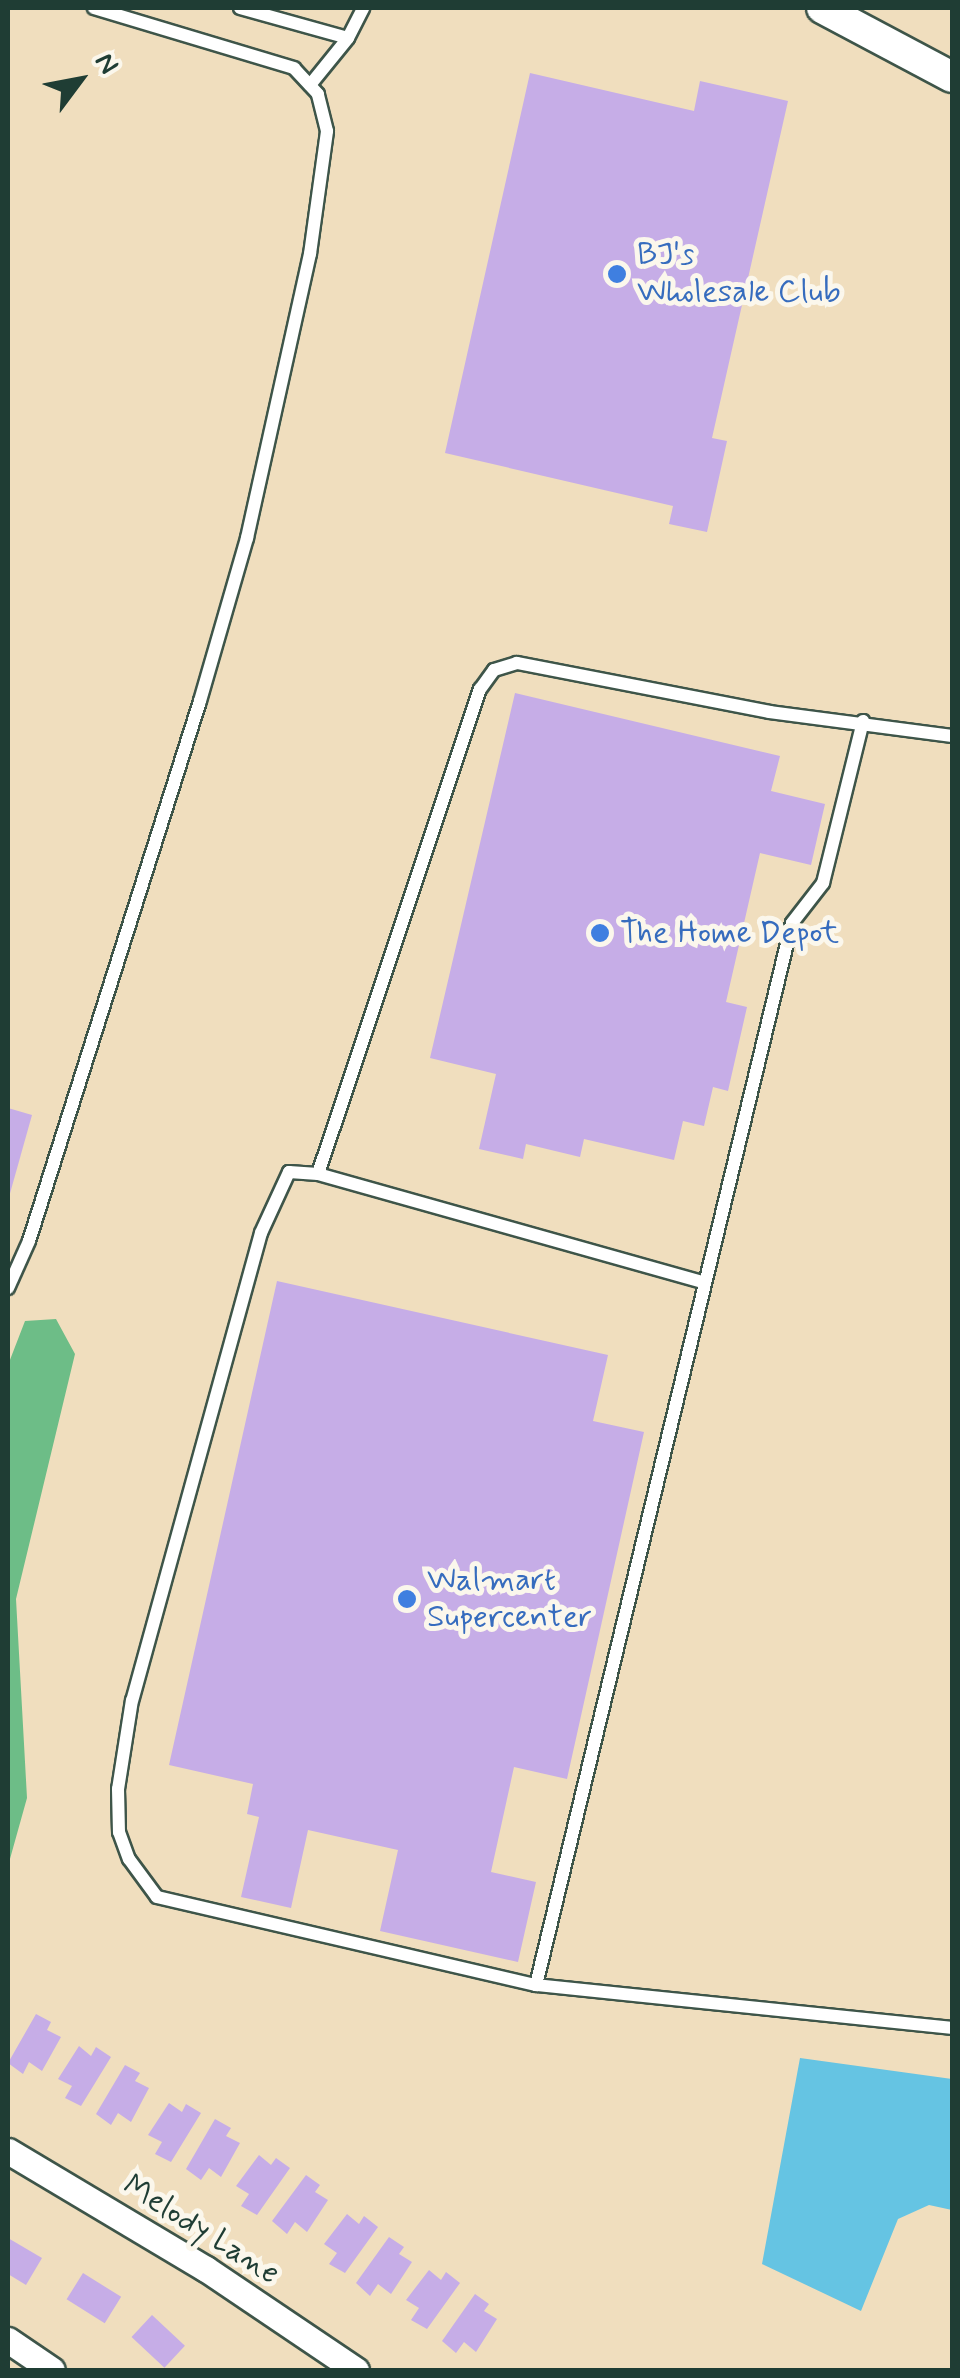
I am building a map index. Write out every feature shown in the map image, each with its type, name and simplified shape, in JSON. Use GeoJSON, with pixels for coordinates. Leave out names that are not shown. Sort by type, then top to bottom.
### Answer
{"type":"FeatureCollection","features":[{"type":"Feature","properties":{"kind":"street"},"geometry":{"type":"LineString","coordinates":[[826,8],[952,77]]}},
{"type":"Feature","properties":{"kind":"street","name":"Melody Lane"},"geometry":{"type":"LineString","coordinates":[[8,2151],[206,2269],[356,2370]]}},
{"type":"Feature","properties":{"kind":"street"},"geometry":{"type":"LineString","coordinates":[[8,2340],[52,2370]]}},
{"type":"Feature","properties":{"kind":"lane"},"geometry":{"type":"LineString","coordinates":[[8,1288],[30,1241],[200,700],[246,538],[313,236],[327,131],[318,94],[294,68],[94,8]]}},
{"type":"Feature","properties":{"kind":"lane"},"geometry":{"type":"LineString","coordinates":[[240,8],[348,38]]}},
{"type":"Feature","properties":{"kind":"lane"},"geometry":{"type":"LineString","coordinates":[[310,86],[348,38],[362,8]]}},
{"type":"Feature","properties":{"kind":"lane"},"geometry":{"type":"LineString","coordinates":[[318,1174],[480,688],[494,670],[517,662],[770,712],[863,721],[952,736]]}},
{"type":"Feature","properties":{"kind":"lane"},"geometry":{"type":"LineString","coordinates":[[536,1985],[792,923],[823,883],[863,721]]}},
{"type":"Feature","properties":{"kind":"lane"},"geometry":{"type":"LineString","coordinates":[[705,1283],[318,1174],[289,1172],[261,1233],[132,1700],[118,1789],[119,1832],[128,1859],[156,1897],[536,1985],[952,2028]]}},
{"type":"Feature","properties":{"kind":"green space"},"geometry":{"type":"Polygon","coordinates":[[[56,1319],[75,1354],[16,1599],[27,1798],[8,1866],[8,1365],[25,1321],[56,1319]]]}},
{"type":"Feature","properties":{"kind":"water"},"geometry":{"type":"Polygon","coordinates":[[[800,2058],[952,2079],[952,2210],[929,2205],[898,2219],[861,2311],[762,2264],[800,2058]]]}},
{"type":"Feature","properties":{"kind":"building","name":"BJ's Wholesale Club"},"geometry":{"type":"Polygon","coordinates":[[[530,73],[694,111],[700,81],[788,101],[712,438],[727,441],[707,532],[669,524],[673,506],[445,453],[530,73]]]}},
{"type":"Feature","properties":{"kind":"building","name":"The Home Depot"},"geometry":{"type":"Polygon","coordinates":[[[515,693],[780,756],[771,791],[825,804],[811,865],[760,853],[726,1002],[747,1007],[728,1091],[713,1087],[704,1126],[683,1121],[674,1160],[584,1139],[580,1157],[526,1144],[523,1159],[479,1149],[496,1074],[430,1058],[515,693]]]}},
{"type":"Feature","properties":{"kind":"building"},"geometry":{"type":"Polygon","coordinates":[[[8,1108],[32,1115],[9,1197],[8,1197],[8,1108]]]}},
{"type":"Feature","properties":{"kind":"building","name":"Walmart Supercenter"},"geometry":{"type":"Polygon","coordinates":[[[277,1281],[608,1355],[593,1421],[644,1432],[567,1779],[514,1767],[491,1872],[536,1882],[518,1962],[380,1931],[398,1850],[308,1830],[291,1908],[241,1897],[259,1817],[247,1814],[253,1784],[169,1765],[277,1281]]]}},
{"type":"Feature","properties":{"kind":"building"},"geometry":{"type":"Polygon","coordinates":[[[36,2014],[51,2022],[47,2030],[61,2037],[42,2071],[29,2062],[23,2074],[8,2063],[36,2014]]]}},
{"type":"Feature","properties":{"kind":"building"},"geometry":{"type":"Polygon","coordinates":[[[79,2046],[91,2056],[96,2047],[111,2057],[81,2106],[65,2098],[72,2086],[58,2079],[79,2046]]]}},
{"type":"Feature","properties":{"kind":"building"},"geometry":{"type":"Polygon","coordinates":[[[125,2065],[140,2073],[135,2081],[149,2088],[131,2122],[118,2113],[111,2125],[96,2114],[125,2065]]]}},
{"type":"Feature","properties":{"kind":"building"},"geometry":{"type":"Polygon","coordinates":[[[169,2103],[182,2112],[186,2104],[201,2113],[171,2162],[155,2154],[162,2142],[148,2135],[169,2103]]]}},
{"type":"Feature","properties":{"kind":"building"},"geometry":{"type":"Polygon","coordinates":[[[215,2119],[231,2128],[226,2136],[240,2143],[221,2177],[209,2168],[201,2180],[186,2169],[215,2119]]]}},
{"type":"Feature","properties":{"kind":"building"},"geometry":{"type":"Polygon","coordinates":[[[259,2155],[271,2165],[276,2158],[290,2168],[257,2215],[241,2206],[249,2194],[236,2186],[259,2155]]]}},
{"type":"Feature","properties":{"kind":"building"},"geometry":{"type":"Polygon","coordinates":[[[306,2175],[320,2185],[315,2192],[328,2200],[307,2232],[295,2222],[287,2234],[272,2221],[306,2175]]]}},
{"type":"Feature","properties":{"kind":"building"},"geometry":{"type":"Polygon","coordinates":[[[347,2214],[359,2224],[364,2216],[378,2227],[345,2273],[329,2264],[337,2253],[324,2244],[347,2214]]]}},
{"type":"Feature","properties":{"kind":"building"},"geometry":{"type":"Polygon","coordinates":[[[389,2237],[404,2247],[399,2254],[412,2262],[391,2294],[378,2284],[370,2296],[356,2283],[389,2237]]]}},
{"type":"Feature","properties":{"kind":"building"},"geometry":{"type":"Polygon","coordinates":[[[8,2238],[42,2258],[26,2285],[8,2274],[8,2238]]]}},
{"type":"Feature","properties":{"kind":"building"},"geometry":{"type":"Polygon","coordinates":[[[429,2270],[441,2280],[446,2272],[460,2283],[427,2329],[411,2320],[419,2308],[406,2300],[429,2270]]]}},
{"type":"Feature","properties":{"kind":"building"},"geometry":{"type":"Polygon","coordinates":[[[83,2273],[121,2297],[105,2323],[67,2299],[83,2273]]]}},
{"type":"Feature","properties":{"kind":"building"},"geometry":{"type":"Polygon","coordinates":[[[475,2294],[489,2304],[484,2311],[497,2319],[476,2352],[464,2342],[456,2353],[442,2341],[475,2294]]]}},
{"type":"Feature","properties":{"kind":"building"},"geometry":{"type":"Polygon","coordinates":[[[152,2315],[185,2346],[164,2368],[132,2337],[152,2315]]]}},
{"type":"Feature","properties":{"kind":"place","name":"BJ's Wholesale Club"},"geometry":{"type":"Point","coordinates":[617,274]}},
{"type":"Feature","properties":{"kind":"place","name":"The Home Depot"},"geometry":{"type":"Point","coordinates":[600,933]}},
{"type":"Feature","properties":{"kind":"place","name":"Walmart Supercenter"},"geometry":{"type":"Point","coordinates":[407,1599]}}]}
